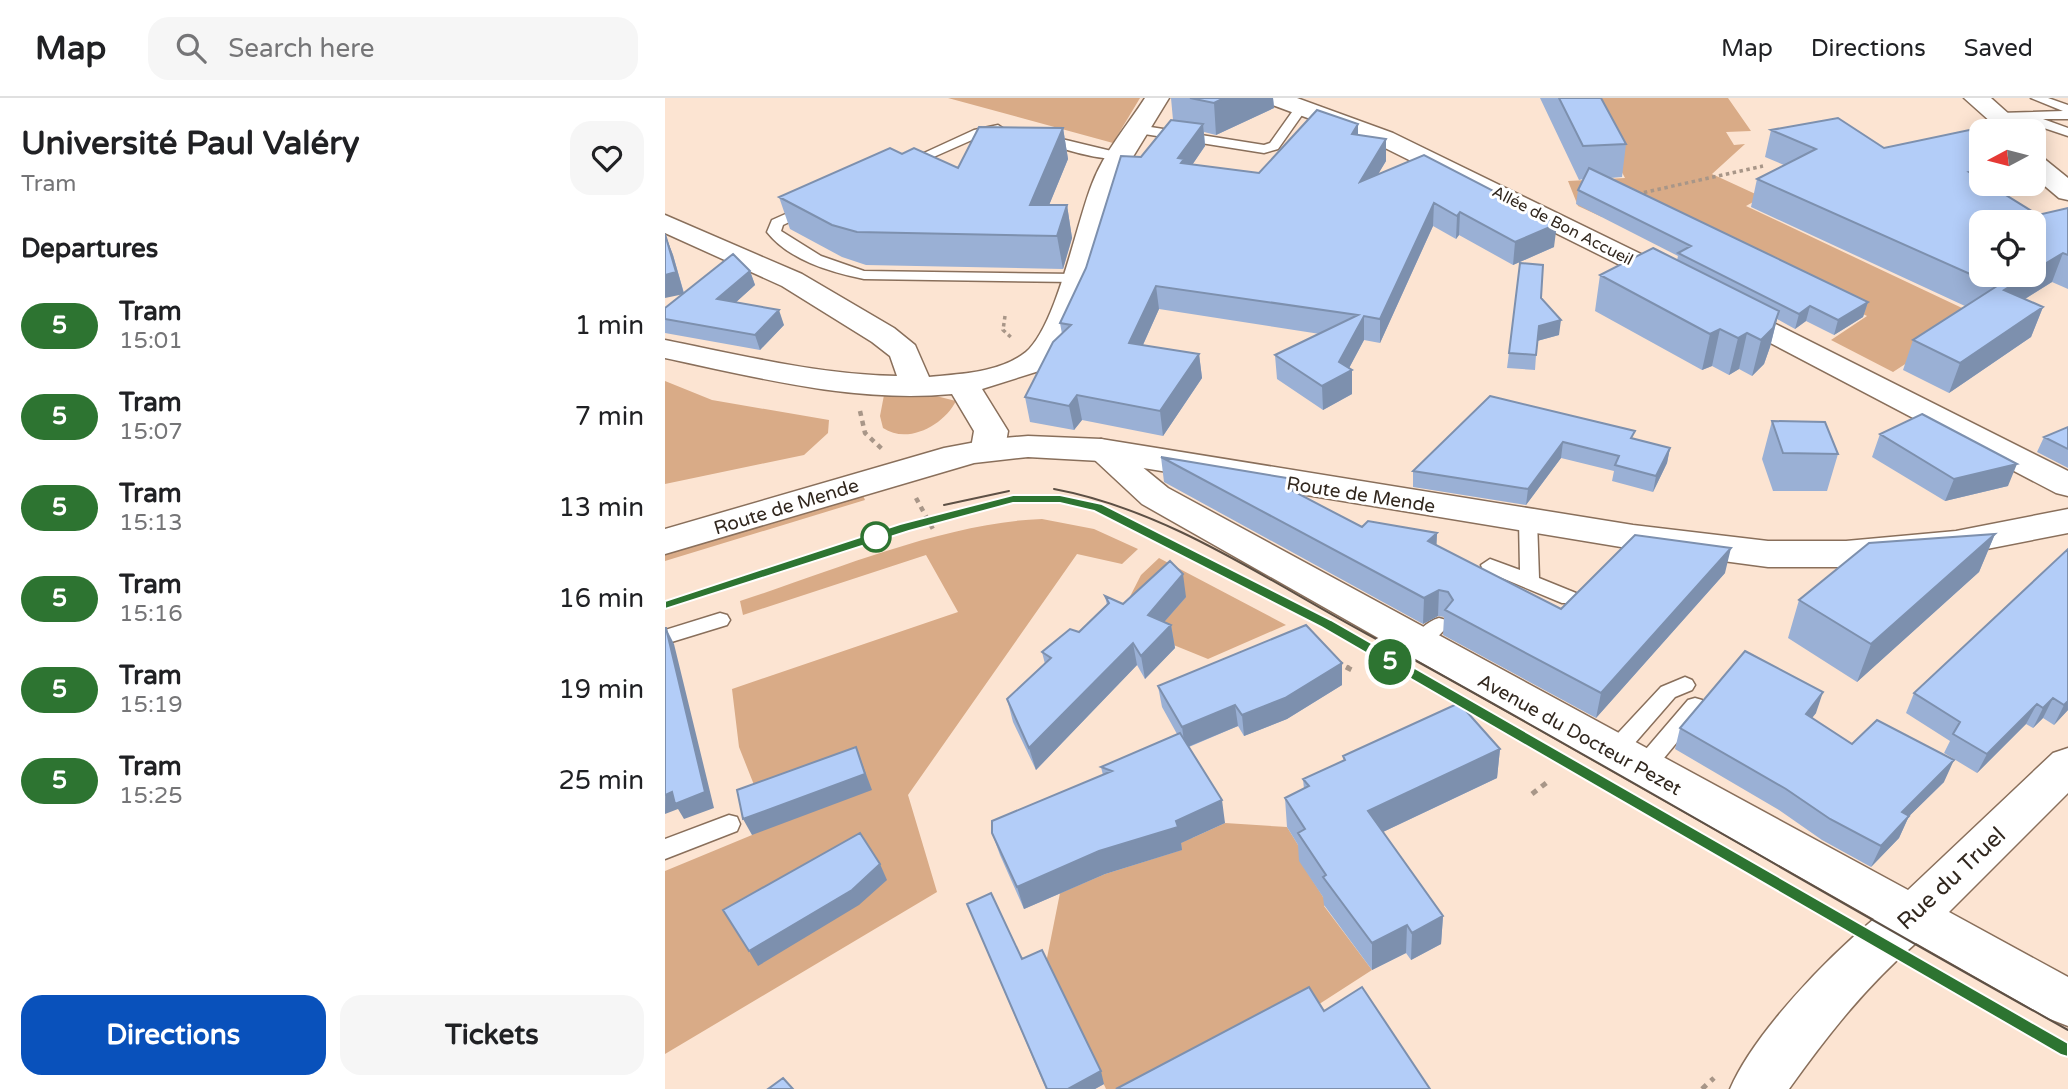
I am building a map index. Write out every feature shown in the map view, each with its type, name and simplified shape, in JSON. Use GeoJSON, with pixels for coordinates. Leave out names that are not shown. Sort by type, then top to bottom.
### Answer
{"type":"FeatureCollection","features":[{"type":"Feature","properties":{"kind":"street"},"geometry":{"type":"LineString","coordinates":[[665,349],[840,381],[912,386],[963,384],[992,378],[1037,359],[1046,347],[1075,278],[1106,181],[1157,98]]}},
{"type":"Feature","properties":{"kind":"street"},"geometry":{"type":"LineString","coordinates":[[1958,98],[1999,119]]}},
{"type":"Feature","properties":{"kind":"street"},"geometry":{"type":"LineString","coordinates":[[1976,98],[2003,119]]}},
{"type":"Feature","properties":{"kind":"street","name":"Allée de Bon Accueil"},"geometry":{"type":"LineString","coordinates":[[1288,103],[1384,138],[1543,214],[2068,485]]}},
{"type":"Feature","properties":{"kind":"street"},"geometry":{"type":"LineString","coordinates":[[2046,156],[2068,174]]}},
{"type":"Feature","properties":{"kind":"street"},"geometry":{"type":"LineString","coordinates":[[2046,173],[2068,192]]}},
{"type":"Feature","properties":{"kind":"street"},"geometry":{"type":"LineString","coordinates":[[665,223],[792,280],[883,335],[904,352],[913,373],[912,386]]}},
{"type":"Feature","properties":{"kind":"street"},"geometry":{"type":"LineString","coordinates":[[963,384],[991,431],[988,448]]}},
{"type":"Feature","properties":{"kind":"street","name":"Route de Mende"},"geometry":{"type":"LineString","coordinates":[[665,542],[988,448],[1050,445],[1101,450],[1633,537],[1768,554],[1846,554],[1956,543],[2068,521]]}},
{"type":"Feature","properties":{"kind":"street","name":"Avenue du Docteur Pezet"},"geometry":{"type":"LineString","coordinates":[[1101,450],[1154,496],[1436,642],[1628,761],[1915,915],[2068,1003]]}},
{"type":"Feature","properties":{"kind":"street","name":"Rue du Truel"},"geometry":{"type":"LineString","coordinates":[[1757,1089],[1806,1023],[1864,957],[1915,915],[2068,765]]}},
{"type":"Feature","properties":{"kind":"lane"},"geometry":{"type":"LineString","coordinates":[[2038,98],[2068,109]]}},
{"type":"Feature","properties":{"kind":"lane"},"geometry":{"type":"LineString","coordinates":[[1138,129],[1264,149],[1274,146],[1288,103]]}},
{"type":"Feature","properties":{"kind":"lane"},"geometry":{"type":"LineString","coordinates":[[2042,119],[2068,115]]}},
{"type":"Feature","properties":{"kind":"lane"},"geometry":{"type":"LineString","coordinates":[[2046,129],[2068,132]]}},
{"type":"Feature","properties":{"kind":"lane"},"geometry":{"type":"LineString","coordinates":[[886,173],[978,133],[994,130],[1022,132],[1102,154],[1122,155]]}},
{"type":"Feature","properties":{"kind":"lane"},"geometry":{"type":"LineString","coordinates":[[824,201],[777,223],[775,232],[785,242],[842,271],[864,275],[1075,278]]}},
{"type":"Feature","properties":{"kind":"lane"},"geometry":{"type":"LineString","coordinates":[[1528,520],[1530,581]]}},
{"type":"Feature","properties":{"kind":"lane"},"geometry":{"type":"LineString","coordinates":[[1490,565],[1569,598]]}},
{"type":"Feature","properties":{"kind":"lane"},"geometry":{"type":"LineString","coordinates":[[665,637],[720,620]]}},
{"type":"Feature","properties":{"kind":"lane"},"geometry":{"type":"LineString","coordinates":[[1628,761],[1668,692],[1685,685]]}},
{"type":"Feature","properties":{"kind":"lane"},"geometry":{"type":"LineString","coordinates":[[1628,761],[1695,706]]}},
{"type":"Feature","properties":{"kind":"lane"},"geometry":{"type":"LineString","coordinates":[[665,849],[729,824]]}},
{"type":"Feature","properties":{"kind":"path"},"geometry":{"type":"LineString","coordinates":[[1634,194],[1763,166]]}},
{"type":"Feature","properties":{"kind":"path"},"geometry":{"type":"LineString","coordinates":[[1005,316],[1003,330],[1015,341],[1008,347]]}},
{"type":"Feature","properties":{"kind":"path"},"geometry":{"type":"LineString","coordinates":[[1335,661],[1352,670]]}},
{"type":"Feature","properties":{"kind":"path"},"geometry":{"type":"LineString","coordinates":[[1532,794],[1550,780]]}},
{"type":"Feature","properties":{"kind":"shaded area"},"geometry":{"type":"Polygon","coordinates":[[[948,98],[1140,98],[1113,143],[948,98]]]}},
{"type":"Feature","properties":{"kind":"shaded area"},"geometry":{"type":"Polygon","coordinates":[[[1582,98],[1728,98],[1751,131],[1726,132],[1734,145],[1745,144],[1712,174],[1762,197],[1746,206],[1979,316],[1893,372],[1831,340],[1867,316],[1634,203],[1602,217],[1578,206],[1568,181],[1625,178],[1582,98]]]}},
{"type":"Feature","properties":{"kind":"shaded area"},"geometry":{"type":"Polygon","coordinates":[[[665,381],[712,400],[829,420],[828,433],[804,455],[665,484],[665,381]]]}},
{"type":"Feature","properties":{"kind":"shaded area"},"geometry":{"type":"Polygon","coordinates":[[[884,395],[936,396],[956,401],[934,425],[914,433],[903,434],[883,428],[880,416],[884,395]]]}},
{"type":"Feature","properties":{"kind":"shaded area"},"geometry":{"type":"Polygon","coordinates":[[[862,493],[865,500],[665,561],[665,553],[862,493]]]}},
{"type":"Feature","properties":{"kind":"shaded area"},"geometry":{"type":"Polygon","coordinates":[[[1042,519],[1094,529],[1138,549],[1122,564],[1077,554],[908,795],[937,892],[665,1054],[665,871],[752,835],[760,800],[739,747],[732,689],[958,612],[926,555],[743,615],[740,601],[929,538],[1005,522],[1042,519]]]}},
{"type":"Feature","properties":{"kind":"shaded area"},"geometry":{"type":"Polygon","coordinates":[[[1159,558],[1286,625],[1208,659],[1117,622],[1141,575],[1159,558]]]}},
{"type":"Feature","properties":{"kind":"shaded area"},"geometry":{"type":"Polygon","coordinates":[[[1225,823],[1287,827],[1306,858],[1300,861],[1327,903],[1324,906],[1372,970],[1310,1010],[1164,1089],[1106,1089],[1046,963],[1060,893],[1105,874],[1181,850],[1175,837],[1192,838],[1225,823]]]}},
{"type":"Feature","properties":{"kind":"building"},"geometry":{"type":"Polygon","coordinates":[[[1190,98],[1224,98],[1214,103],[1190,98]]]}},
{"type":"Feature","properties":{"kind":"building"},"geometry":{"type":"Polygon","coordinates":[[[1559,98],[1601,98],[1626,144],[1583,146],[1559,98]]]}},
{"type":"Feature","properties":{"kind":"building"},"geometry":{"type":"Polygon","coordinates":[[[1317,110],[1358,124],[1352,134],[1386,139],[1360,182],[1424,155],[1557,224],[1515,242],[1460,212],[1457,216],[1434,203],[1380,319],[1364,316],[1339,362],[1352,370],[1322,386],[1275,355],[1358,315],[1156,286],[1129,343],[1199,354],[1160,411],[1077,395],[1069,406],[1025,397],[1053,342],[1071,325],[1060,323],[1086,268],[1121,156],[1141,157],[1171,120],[1203,124],[1178,158],[1184,159],[1181,163],[1259,173],[1317,110]]]}},
{"type":"Feature","properties":{"kind":"building"},"geometry":{"type":"Polygon","coordinates":[[[1838,118],[1884,148],[1969,130],[1969,196],[2007,196],[2030,210],[1969,210],[1969,274],[1757,179],[1816,149],[1771,130],[1838,118]]]}},
{"type":"Feature","properties":{"kind":"building"},"geometry":{"type":"Polygon","coordinates":[[[979,127],[1063,128],[1030,205],[1067,205],[1057,236],[857,232],[832,225],[779,197],[890,148],[902,154],[914,148],[958,168],[979,127]]]}},
{"type":"Feature","properties":{"kind":"building"},"geometry":{"type":"Polygon","coordinates":[[[1589,168],[1868,302],[1838,320],[1810,306],[1799,314],[1678,253],[1691,246],[1578,190],[1589,168]]]}},
{"type":"Feature","properties":{"kind":"building"},"geometry":{"type":"Polygon","coordinates":[[[2068,208],[2068,255],[2063,253],[2046,263],[2046,213],[2068,208]]]}},
{"type":"Feature","properties":{"kind":"building"},"geometry":{"type":"Polygon","coordinates":[[[665,234],[676,272],[665,275],[665,234]]]}},
{"type":"Feature","properties":{"kind":"building"},"geometry":{"type":"Polygon","coordinates":[[[1653,248],[1779,311],[1773,328],[1761,340],[1747,333],[1738,338],[1720,329],[1710,334],[1600,275],[1653,248]]]}},
{"type":"Feature","properties":{"kind":"building"},"geometry":{"type":"Polygon","coordinates":[[[733,254],[750,271],[717,299],[779,310],[755,335],[665,319],[665,308],[733,254]]]}},
{"type":"Feature","properties":{"kind":"building"},"geometry":{"type":"Polygon","coordinates":[[[1520,263],[1543,265],[1541,298],[1561,320],[1539,326],[1536,355],[1509,353],[1520,263]]]}},
{"type":"Feature","properties":{"kind":"building"},"geometry":{"type":"Polygon","coordinates":[[[1995,287],[2009,287],[2004,290],[2043,307],[1960,363],[1913,340],[1995,287]]]}},
{"type":"Feature","properties":{"kind":"building"},"geometry":{"type":"Polygon","coordinates":[[[1490,396],[1635,431],[1631,438],[1670,448],[1656,476],[1615,465],[1619,456],[1563,442],[1528,489],[1413,471],[1490,396]]]}},
{"type":"Feature","properties":{"kind":"building"},"geometry":{"type":"Polygon","coordinates":[[[1922,414],[2017,464],[1954,479],[1880,434],[1922,414]]]}},
{"type":"Feature","properties":{"kind":"building"},"geometry":{"type":"Polygon","coordinates":[[[1772,421],[1825,422],[1838,454],[1783,453],[1772,421]]]}},
{"type":"Feature","properties":{"kind":"building"},"geometry":{"type":"Polygon","coordinates":[[[2068,427],[2068,449],[2044,437],[2068,427]]]}},
{"type":"Feature","properties":{"kind":"building"},"geometry":{"type":"Polygon","coordinates":[[[1161,457],[1299,480],[1291,490],[1362,527],[1368,521],[1437,533],[1428,541],[1561,609],[1635,535],[1731,548],[1601,693],[1445,610],[1453,600],[1448,592],[1439,590],[1424,598],[1161,457]]]}},
{"type":"Feature","properties":{"kind":"building"},"geometry":{"type":"Polygon","coordinates":[[[1995,534],[1871,644],[1799,600],[1869,543],[1995,534]]]}},
{"type":"Feature","properties":{"kind":"building"},"geometry":{"type":"Polygon","coordinates":[[[2068,549],[2068,701],[2064,705],[2053,698],[2043,708],[2037,704],[1987,754],[1953,734],[1960,722],[1914,693],[2068,549]]]}},
{"type":"Feature","properties":{"kind":"building"},"geometry":{"type":"Polygon","coordinates":[[[1170,561],[1183,574],[1148,615],[1171,625],[1141,656],[1133,643],[1029,748],[1007,699],[1051,658],[1042,652],[1070,629],[1079,632],[1109,603],[1105,596],[1123,604],[1170,561]]]}},
{"type":"Feature","properties":{"kind":"building"},"geometry":{"type":"Polygon","coordinates":[[[1306,625],[1342,663],[1285,698],[1242,715],[1235,705],[1182,727],[1158,686],[1306,625]]]}},
{"type":"Feature","properties":{"kind":"building"},"geometry":{"type":"Polygon","coordinates":[[[665,628],[705,792],[675,804],[672,792],[665,795],[665,628]]]}},
{"type":"Feature","properties":{"kind":"building"},"geometry":{"type":"Polygon","coordinates":[[[1745,651],[1823,692],[1806,714],[1852,744],[1877,720],[1954,760],[1902,812],[1909,816],[1881,846],[1830,819],[1786,789],[1680,728],[1745,651]]]}},
{"type":"Feature","properties":{"kind":"building"},"geometry":{"type":"Polygon","coordinates":[[[1459,703],[1500,749],[1368,811],[1443,916],[1412,933],[1407,925],[1372,943],[1323,877],[1326,875],[1298,833],[1305,829],[1285,798],[1309,786],[1303,779],[1345,760],[1343,756],[1459,703]]]}},
{"type":"Feature","properties":{"kind":"building"},"geometry":{"type":"Polygon","coordinates":[[[1180,733],[1222,800],[1176,821],[1178,827],[1099,851],[1017,887],[992,833],[992,821],[1112,771],[1101,767],[1180,733]]]}},
{"type":"Feature","properties":{"kind":"building"},"geometry":{"type":"Polygon","coordinates":[[[856,747],[865,774],[743,819],[737,790],[856,747]]]}},
{"type":"Feature","properties":{"kind":"building"},"geometry":{"type":"Polygon","coordinates":[[[860,833],[880,864],[852,890],[749,951],[723,910],[860,833]]]}},
{"type":"Feature","properties":{"kind":"building"},"geometry":{"type":"Polygon","coordinates":[[[991,893],[1022,959],[1042,950],[1101,1071],[1068,1089],[1047,1089],[967,904],[991,893]]]}},
{"type":"Feature","properties":{"kind":"building"},"geometry":{"type":"Polygon","coordinates":[[[1309,987],[1324,1011],[1362,987],[1430,1089],[1116,1089],[1309,987]]]}},
{"type":"Feature","properties":{"kind":"building"},"geometry":{"type":"Polygon","coordinates":[[[783,1078],[793,1089],[768,1089],[783,1078]]]}},
{"type":"Feature","properties":{"kind":"tram line"},"geometry":{"type":"LineString","coordinates":[[1054,489],[1137,513],[1215,549],[2068,1030]]}},
{"type":"Feature","properties":{"kind":"tram line"},"geometry":{"type":"LineString","coordinates":[[944,505],[1009,491]]}},
{"type":"Feature","properties":{"kind":"tram line"},"geometry":{"type":"LineString","coordinates":[[665,604],[905,527],[1013,499],[1060,499],[1098,507],[1326,624],[2068,1049]]}},
{"type":"Feature","properties":{"kind":"tram line","name":"5"},"geometry":{"type":"LineString","coordinates":[[665,604],[905,527],[1013,499],[1060,499],[1098,507],[1127,519],[1326,624],[2068,1049]]}}]}
